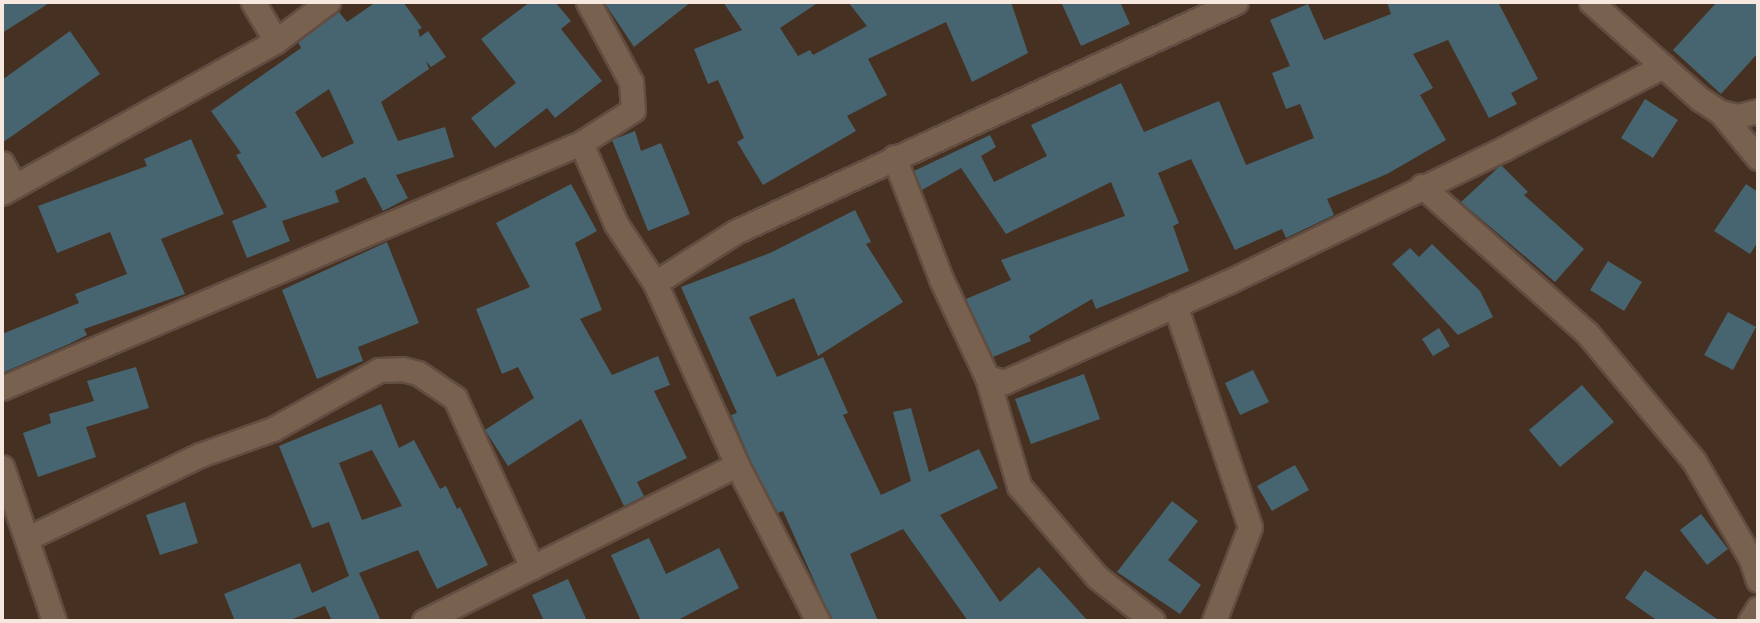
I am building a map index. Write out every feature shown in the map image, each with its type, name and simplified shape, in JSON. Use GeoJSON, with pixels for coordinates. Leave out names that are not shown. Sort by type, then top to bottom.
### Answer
{"type":"FeatureCollection","features":[{"type":"Feature","properties":{"kind":"street"},"geometry":{"type":"LineString","coordinates":[[253,2],[276,41]]}},
{"type":"Feature","properties":{"kind":"street"},"geometry":{"type":"LineString","coordinates":[[2,163],[8,190],[276,41],[328,2]]}},
{"type":"Feature","properties":{"kind":"street"},"geometry":{"type":"LineString","coordinates":[[2,388],[581,143],[633,110],[631,82],[588,2]]}},
{"type":"Feature","properties":{"kind":"street"},"geometry":{"type":"LineString","coordinates":[[655,282],[735,232],[894,157],[974,125],[1236,2]]}},
{"type":"Feature","properties":{"kind":"street"},"geometry":{"type":"LineString","coordinates":[[1591,2],[1720,112],[1758,158]]}},
{"type":"Feature","properties":{"kind":"street"},"geometry":{"type":"LineString","coordinates":[[987,377],[1004,382],[1175,305],[1422,187],[1663,66]]}},
{"type":"Feature","properties":{"kind":"street"},"geometry":{"type":"LineString","coordinates":[[1720,112],[1738,116],[1758,111]]}},
{"type":"Feature","properties":{"kind":"street"},"geometry":{"type":"LineString","coordinates":[[581,143],[616,224],[655,282],[737,465],[818,621]]}},
{"type":"Feature","properties":{"kind":"street"},"geometry":{"type":"LineString","coordinates":[[894,157],[941,279],[987,377],[1018,486],[1097,577],[1153,621]]}},
{"type":"Feature","properties":{"kind":"street"},"geometry":{"type":"LineString","coordinates":[[1422,187],[1587,333],[1694,461],[1752,559],[1758,580]]}},
{"type":"Feature","properties":{"kind":"street"},"geometry":{"type":"LineString","coordinates":[[1175,305],[1250,527],[1214,621]]}},
{"type":"Feature","properties":{"kind":"street"},"geometry":{"type":"LineString","coordinates":[[28,538],[200,455],[273,429],[379,370],[402,369],[418,373],[455,398],[532,567]]}},
{"type":"Feature","properties":{"kind":"street"},"geometry":{"type":"LineString","coordinates":[[424,621],[737,465]]}},
{"type":"Feature","properties":{"kind":"street"},"geometry":{"type":"LineString","coordinates":[[2,467],[54,621]]}},
{"type":"Feature","properties":{"kind":"street"},"geometry":{"type":"LineString","coordinates":[[1749,621],[1758,608]]}},
{"type":"Feature","properties":{"kind":"building"},"geometry":{"type":"Polygon","coordinates":[[[2,2],[51,2],[2,33],[2,2]]]}},
{"type":"Feature","properties":{"kind":"building"},"geometry":{"type":"Polygon","coordinates":[[[376,2],[403,2],[422,28],[418,30],[420,37],[428,31],[446,57],[431,67],[426,61],[429,69],[381,102],[398,141],[445,127],[454,157],[396,175],[408,198],[383,211],[365,177],[335,191],[339,202],[282,221],[290,241],[247,258],[232,221],[267,207],[236,155],[241,153],[211,111],[301,48],[298,42],[339,12],[347,22],[376,2]],[[329,89],[295,112],[322,158],[354,143],[329,89]]]}},
{"type":"Feature","properties":{"kind":"building"},"geometry":{"type":"Polygon","coordinates":[[[530,2],[555,2],[571,21],[561,29],[602,81],[555,118],[547,108],[495,148],[471,118],[516,83],[481,39],[530,2]]]}},
{"type":"Feature","properties":{"kind":"building"},"geometry":{"type":"Polygon","coordinates":[[[604,2],[691,2],[634,47],[604,2]]]}},
{"type":"Feature","properties":{"kind":"building"},"geometry":{"type":"Polygon","coordinates":[[[723,2],[819,2],[780,28],[798,56],[810,50],[813,55],[867,26],[848,2],[1011,2],[1028,53],[972,82],[946,22],[868,59],[887,95],[847,116],[856,131],[763,185],[737,142],[744,138],[718,80],[708,84],[694,49],[742,30],[723,2]]]}},
{"type":"Feature","properties":{"kind":"building"},"geometry":{"type":"Polygon","coordinates":[[[1061,2],[1120,2],[1130,24],[1081,46],[1061,2]]]}},
{"type":"Feature","properties":{"kind":"building"},"geometry":{"type":"Polygon","coordinates":[[[1387,2],[1498,2],[1538,79],[1511,93],[1517,104],[1489,118],[1448,40],[1413,54],[1433,88],[1420,95],[1446,140],[1387,174],[1327,199],[1334,215],[1286,238],[1282,229],[1235,250],[1191,159],[1158,173],[1179,223],[1173,226],[1189,271],[1096,309],[1092,299],[1029,336],[1031,341],[993,357],[966,299],[1011,280],[1001,260],[1125,216],[1111,182],[1006,234],[961,168],[922,190],[914,171],[990,135],[996,147],[981,156],[994,182],[1047,156],[1031,125],[1121,83],[1144,132],[1219,101],[1246,165],[1314,138],[1300,104],[1286,109],[1272,73],[1290,66],[1270,20],[1308,4],[1324,40],[1391,14],[1387,2]]]}},
{"type":"Feature","properties":{"kind":"building"},"geometry":{"type":"Polygon","coordinates":[[[1717,2],[1758,2],[1758,53],[1721,94],[1673,50],[1717,2]]]}},
{"type":"Feature","properties":{"kind":"building"},"geometry":{"type":"Polygon","coordinates":[[[70,31],[100,74],[2,143],[2,80],[70,31]]]}},
{"type":"Feature","properties":{"kind":"building"},"geometry":{"type":"Polygon","coordinates":[[[1645,99],[1678,120],[1653,158],[1621,138],[1645,99]]]}},
{"type":"Feature","properties":{"kind":"building"},"geometry":{"type":"Polygon","coordinates":[[[635,131],[641,151],[661,143],[690,214],[648,231],[612,140],[635,131]]]}},
{"type":"Feature","properties":{"kind":"building"},"geometry":{"type":"Polygon","coordinates":[[[191,139],[224,214],[161,239],[185,294],[84,329],[87,335],[2,373],[2,334],[79,303],[75,294],[127,274],[110,232],[57,253],[38,206],[147,166],[144,159],[191,139]]]}},
{"type":"Feature","properties":{"kind":"building"},"geometry":{"type":"Polygon","coordinates":[[[1501,165],[1528,192],[1524,195],[1584,249],[1555,282],[1461,202],[1501,165]]]}},
{"type":"Feature","properties":{"kind":"building"},"geometry":{"type":"Polygon","coordinates":[[[571,184],[597,231],[575,243],[602,310],[580,319],[612,375],[658,356],[670,385],[654,391],[687,458],[637,482],[644,496],[624,506],[581,419],[508,466],[485,430],[534,398],[518,367],[502,374],[476,309],[530,287],[496,223],[571,184]]]}},
{"type":"Feature","properties":{"kind":"building"},"geometry":{"type":"Polygon","coordinates":[[[1746,184],[1758,192],[1758,242],[1750,254],[1714,231],[1746,184]]]}},
{"type":"Feature","properties":{"kind":"building"},"geometry":{"type":"Polygon","coordinates":[[[855,210],[871,242],[866,244],[903,302],[818,356],[794,298],[749,317],[777,377],[823,357],[848,413],[843,415],[881,495],[911,481],[893,412],[911,408],[929,472],[979,449],[998,488],[940,515],[1000,602],[1039,567],[1088,621],[968,621],[903,529],[850,554],[878,621],[832,621],[783,511],[778,513],[753,466],[731,415],[737,413],[681,287],[770,253],[855,210]]]}},
{"type":"Feature","properties":{"kind":"building"},"geometry":{"type":"Polygon","coordinates":[[[387,242],[419,323],[358,347],[363,361],[317,379],[282,290],[387,242]]]}},
{"type":"Feature","properties":{"kind":"building"},"geometry":{"type":"Polygon","coordinates":[[[1432,244],[1480,291],[1493,317],[1458,335],[1392,264],[1410,248],[1419,257],[1432,244]]]}},
{"type":"Feature","properties":{"kind":"building"},"geometry":{"type":"Polygon","coordinates":[[[1608,261],[1642,282],[1624,311],[1590,290],[1608,261]]]}},
{"type":"Feature","properties":{"kind":"building"},"geometry":{"type":"Polygon","coordinates":[[[1728,312],[1756,327],[1733,370],[1704,355],[1728,312]]]}},
{"type":"Feature","properties":{"kind":"building"},"geometry":{"type":"Polygon","coordinates":[[[1439,328],[1450,346],[1433,356],[1422,339],[1439,328]]]}},
{"type":"Feature","properties":{"kind":"building"},"geometry":{"type":"Polygon","coordinates":[[[136,367],[149,408],[86,427],[96,457],[38,477],[23,433],[51,423],[49,414],[94,401],[87,381],[136,367]]]}},
{"type":"Feature","properties":{"kind":"building"},"geometry":{"type":"Polygon","coordinates":[[[1253,370],[1269,402],[1240,415],[1225,383],[1253,370]]]}},
{"type":"Feature","properties":{"kind":"building"},"geometry":{"type":"Polygon","coordinates":[[[1084,374],[1100,419],[1031,444],[1015,399],[1084,374]]]}},
{"type":"Feature","properties":{"kind":"building"},"geometry":{"type":"Polygon","coordinates":[[[1582,385],[1614,422],[1560,467],[1529,430],[1582,385]]]}},
{"type":"Feature","properties":{"kind":"building"},"geometry":{"type":"Polygon","coordinates":[[[381,404],[399,448],[414,440],[440,489],[446,486],[457,509],[460,507],[488,565],[437,589],[418,550],[359,573],[381,621],[332,621],[325,606],[288,621],[235,621],[224,594],[300,563],[312,593],[349,576],[329,522],[312,528],[279,446],[381,404]],[[372,450],[339,463],[362,520],[402,506],[372,450]]]}},
{"type":"Feature","properties":{"kind":"building"},"geometry":{"type":"Polygon","coordinates":[[[1295,465],[1309,490],[1272,511],[1257,486],[1295,465]]]}},
{"type":"Feature","properties":{"kind":"building"},"geometry":{"type":"Polygon","coordinates":[[[1172,501],[1198,521],[1168,560],[1201,585],[1180,614],[1117,572],[1172,501]]]}},
{"type":"Feature","properties":{"kind":"building"},"geometry":{"type":"Polygon","coordinates":[[[185,502],[198,543],[160,555],[146,515],[185,502]]]}},
{"type":"Feature","properties":{"kind":"building"},"geometry":{"type":"Polygon","coordinates":[[[1701,514],[1728,549],[1707,565],[1680,530],[1701,514]]]}},
{"type":"Feature","properties":{"kind":"building"},"geometry":{"type":"Polygon","coordinates":[[[649,538],[666,574],[719,548],[739,588],[676,621],[641,621],[611,555],[649,538]]]}},
{"type":"Feature","properties":{"kind":"building"},"geometry":{"type":"Polygon","coordinates":[[[1645,570],[1720,621],[1658,621],[1625,598],[1645,570]]]}},
{"type":"Feature","properties":{"kind":"building"},"geometry":{"type":"Polygon","coordinates":[[[568,579],[587,621],[544,621],[532,595],[568,579]]]}}]}
